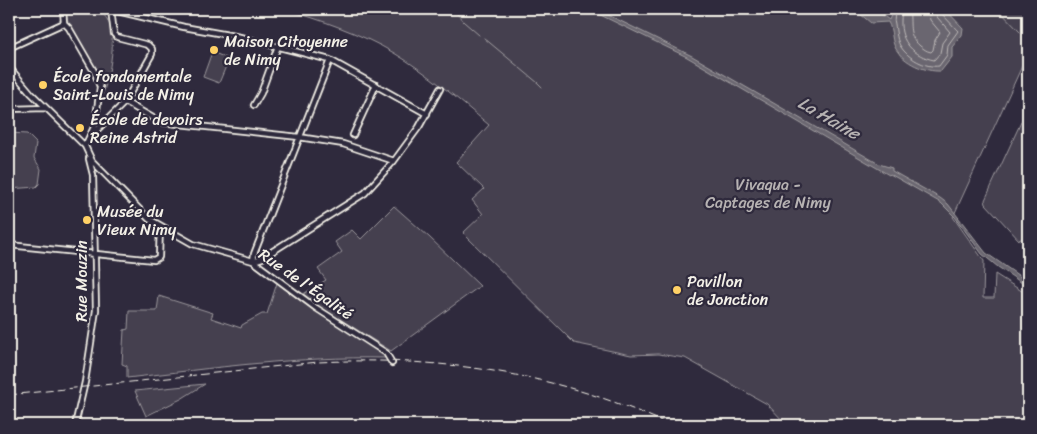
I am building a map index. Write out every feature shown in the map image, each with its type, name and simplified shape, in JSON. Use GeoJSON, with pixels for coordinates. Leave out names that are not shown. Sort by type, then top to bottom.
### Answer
{"type":"FeatureCollection","features":[{"type":"Feature","properties":{"kind":"street"},"geometry":{"type":"LineString","coordinates":[[63,9],[64,23],[69,28],[95,73],[100,87],[95,124],[85,146]]}},
{"type":"Feature","properties":{"kind":"street"},"geometry":{"type":"LineString","coordinates":[[90,137],[125,102],[147,65],[152,51],[148,45],[117,37],[114,34],[110,9],[170,24],[240,36],[330,60],[427,114]]}},
{"type":"Feature","properties":{"kind":"street"},"geometry":{"type":"LineString","coordinates":[[9,48],[64,23]]}},
{"type":"Feature","properties":{"kind":"street"},"geometry":{"type":"LineString","coordinates":[[254,105],[261,93],[278,46]]}},
{"type":"Feature","properties":{"kind":"street"},"geometry":{"type":"LineString","coordinates":[[330,60],[253,260],[262,258],[365,193],[394,161],[427,114],[440,89]]}},
{"type":"Feature","properties":{"kind":"street","name":"Rue de l'Égalité"},"geometry":{"type":"LineString","coordinates":[[9,67],[46,108],[85,146],[92,161],[137,208],[160,226],[193,244],[253,260],[316,308],[386,353],[392,363]]}},
{"type":"Feature","properties":{"kind":"street"},"geometry":{"type":"LineString","coordinates":[[353,135],[376,85]]}},
{"type":"Feature","properties":{"kind":"street"},"geometry":{"type":"LineString","coordinates":[[125,102],[160,122],[299,137],[349,145],[394,161]]}},
{"type":"Feature","properties":{"kind":"street"},"geometry":{"type":"LineString","coordinates":[[9,109],[46,108]]}},
{"type":"Feature","properties":{"kind":"street","name":"Rue Mouzin"},"geometry":{"type":"LineString","coordinates":[[75,425],[84,387],[96,310],[93,175],[85,146]]}},
{"type":"Feature","properties":{"kind":"street"},"geometry":{"type":"LineString","coordinates":[[9,246],[156,259],[158,256],[160,226]]}},
{"type":"Feature","properties":{"kind":"green space"},"geometry":{"type":"Polygon","coordinates":[[[65,9],[92,9],[100,12],[106,18],[112,37],[112,49],[104,91],[99,72],[67,24],[65,9]]]}},
{"type":"Feature","properties":{"kind":"green space","name":"Vivaqua - Captages de Nimy"},"geometry":{"type":"Polygon","coordinates":[[[284,9],[1028,9],[1028,53],[953,217],[984,261],[983,298],[994,298],[995,274],[1028,295],[1028,425],[787,425],[767,404],[685,358],[658,354],[631,355],[574,343],[463,233],[483,214],[472,200],[484,189],[456,162],[489,125],[431,78],[394,53],[368,39],[284,9]]]}},
{"type":"Feature","properties":{"kind":"green space"},"geometry":{"type":"Polygon","coordinates":[[[212,52],[229,59],[219,83],[203,77],[212,52]]]}},
{"type":"Feature","properties":{"kind":"green space"},"geometry":{"type":"Polygon","coordinates":[[[1028,107],[1028,222],[1025,237],[1019,240],[986,204],[985,200],[1028,107]]]}},
{"type":"Feature","properties":{"kind":"green space"},"geometry":{"type":"Polygon","coordinates":[[[10,133],[27,134],[36,143],[34,158],[41,169],[39,184],[36,187],[9,189],[10,133]]]}},
{"type":"Feature","properties":{"kind":"green space"},"geometry":{"type":"Polygon","coordinates":[[[394,206],[480,286],[391,351],[324,309],[320,311],[300,296],[326,280],[318,269],[342,252],[335,242],[352,230],[361,239],[394,206]]]}},
{"type":"Feature","properties":{"kind":"green space"},"geometry":{"type":"Polygon","coordinates":[[[277,283],[313,310],[386,356],[385,358],[288,361],[127,378],[127,366],[122,364],[124,330],[128,329],[129,311],[157,311],[159,296],[213,313],[211,318],[241,328],[242,325],[262,314],[267,314],[277,283]]]}},
{"type":"Feature","properties":{"kind":"green space"},"geometry":{"type":"Polygon","coordinates":[[[205,384],[181,399],[146,416],[135,391],[205,384]]]}},
{"type":"Feature","properties":{"kind":"water"},"geometry":{"type":"Polygon","coordinates":[[[588,9],[596,9],[692,56],[879,164],[892,168],[892,171],[940,198],[948,204],[986,253],[1028,282],[1028,287],[982,254],[955,217],[941,203],[889,175],[687,57],[588,9]]]}},
{"type":"Feature","properties":{"kind":"water"},"geometry":{"type":"Polygon","coordinates":[[[854,9],[879,9],[880,13],[889,20],[891,15],[889,9],[945,9],[963,28],[962,35],[952,47],[952,57],[941,71],[928,70],[916,66],[900,54],[894,46],[888,22],[871,23],[854,9]]]}},
{"type":"Feature","properties":{"kind":"waterway"},"geometry":{"type":"LineString","coordinates":[[453,9],[479,35]]}},
{"type":"Feature","properties":{"kind":"waterway"},"geometry":{"type":"LineString","coordinates":[[998,9],[1020,32]]}},
{"type":"Feature","properties":{"kind":"waterway"},"geometry":{"type":"LineString","coordinates":[[484,38],[542,87]]}},
{"type":"Feature","properties":{"kind":"railway"},"geometry":{"type":"LineString","coordinates":[[9,395],[318,362],[409,362],[498,372],[542,381],[585,392],[628,407],[670,425]]}},
{"type":"Feature","properties":{"kind":"place","name":"Maison Citoyenne de Nimy"},"geometry":{"type":"Point","coordinates":[214,50]}},
{"type":"Feature","properties":{"kind":"place","name":"École fondamentale Saint-Louis de Nimy"},"geometry":{"type":"Point","coordinates":[43,85]}},
{"type":"Feature","properties":{"kind":"place","name":"École de devoirs Reine Astrid"},"geometry":{"type":"Point","coordinates":[80,128]}},
{"type":"Feature","properties":{"kind":"place","name":"Musée du Vieux Nimy"},"geometry":{"type":"Point","coordinates":[87,220]}},
{"type":"Feature","properties":{"kind":"place","name":"Pavillon de Jonction"},"geometry":{"type":"Point","coordinates":[677,290]}},
{"type":"Feature","properties":{"kind":"water label","name":"La Haine"},"geometry":{"type":"Point","coordinates":[829,118]}}]}
